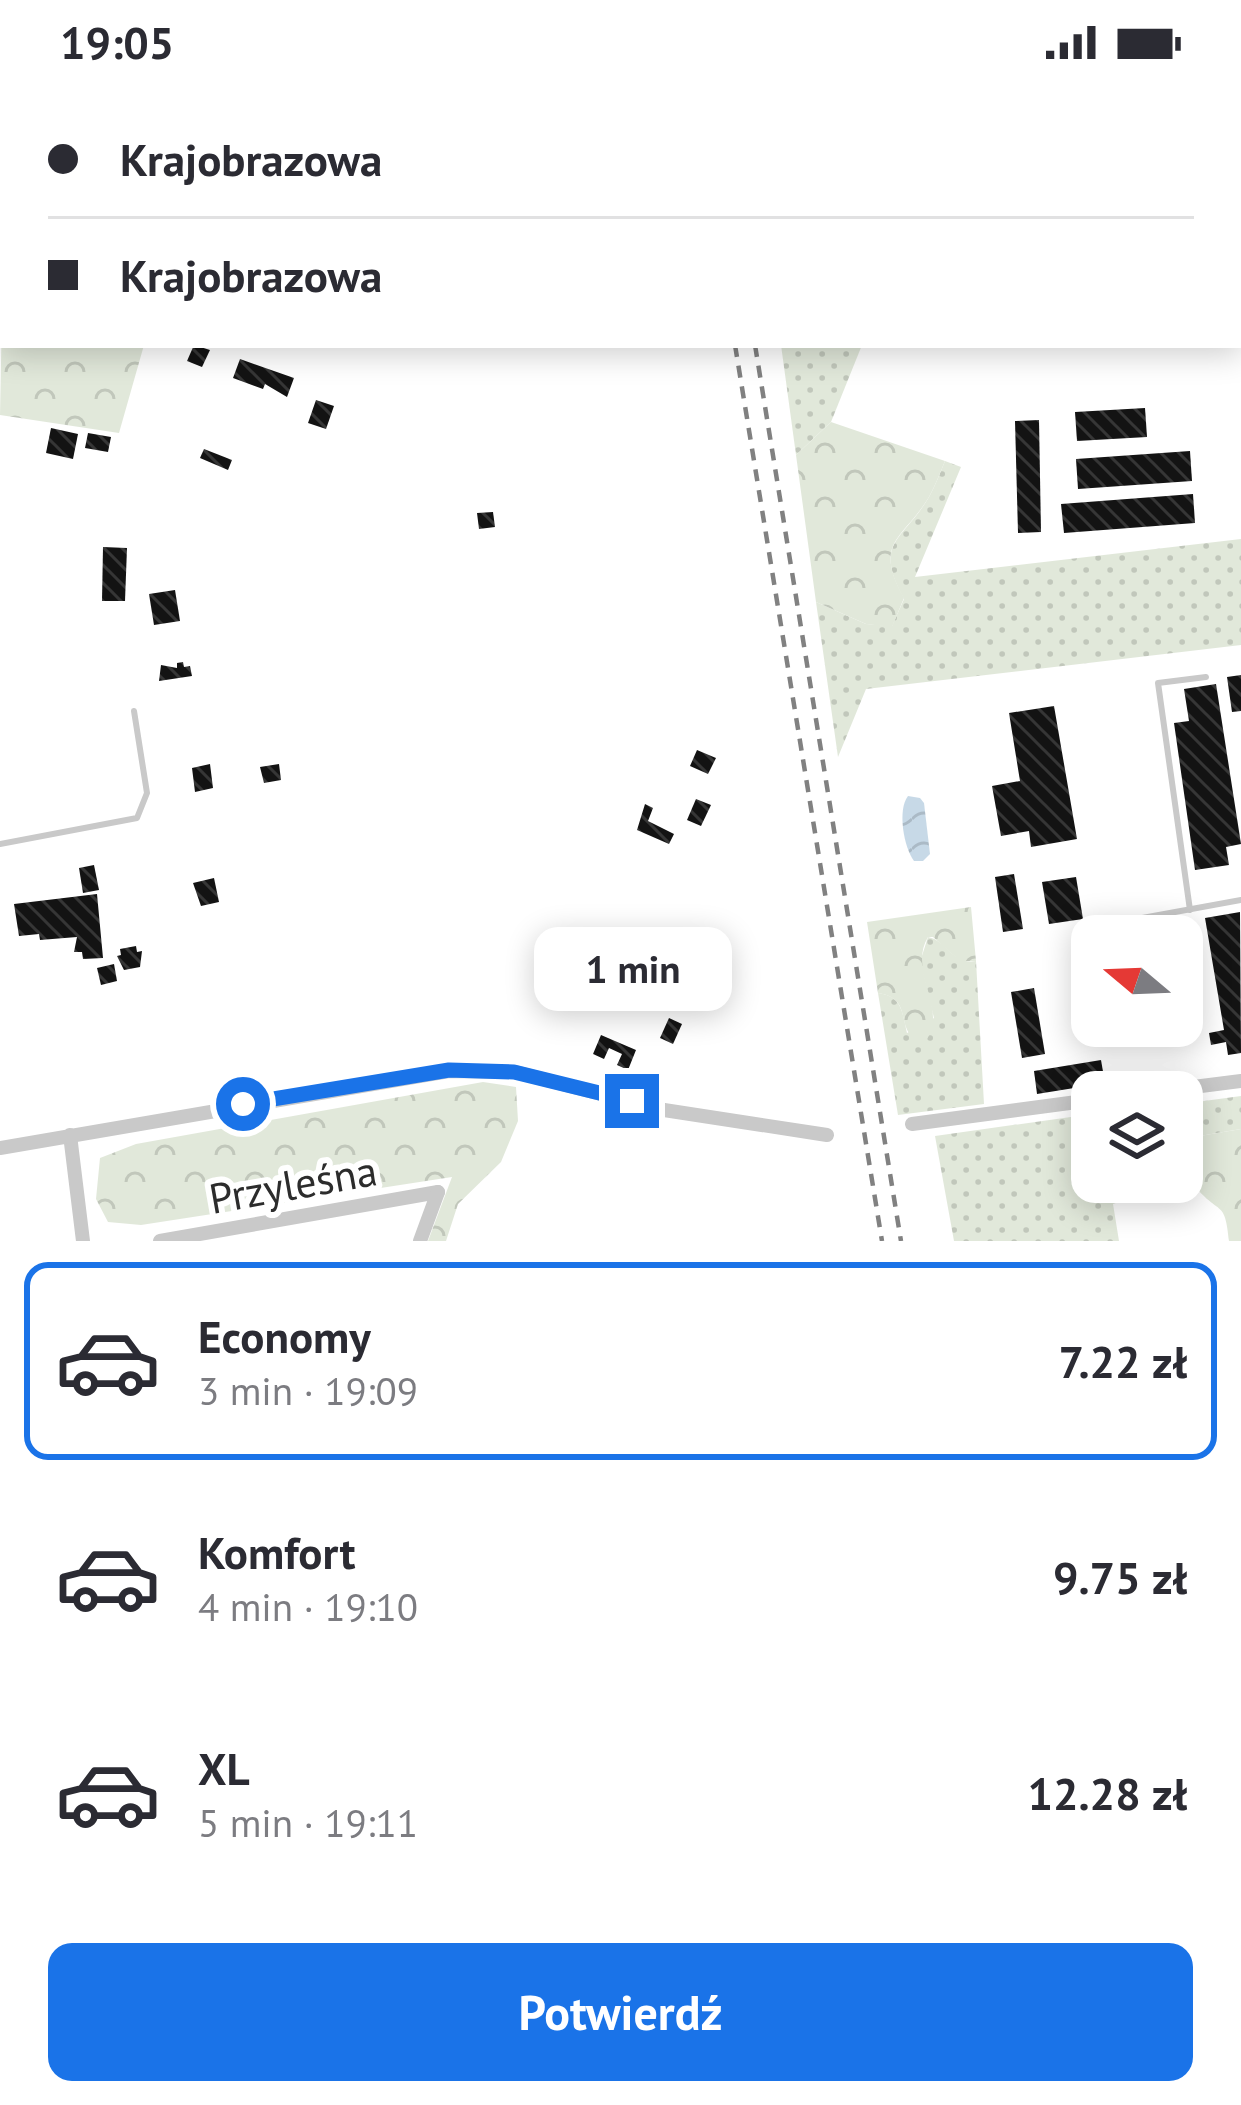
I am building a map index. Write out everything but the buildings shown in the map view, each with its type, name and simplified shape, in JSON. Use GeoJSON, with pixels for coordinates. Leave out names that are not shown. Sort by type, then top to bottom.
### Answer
{"type":"FeatureCollection","features":[{"type":"Feature","properties":{"kind":"street"},"geometry":{"type":"LineString","coordinates":[[0,1148],[449,1070],[514,1072],[664,1110],[827,1135]]}},
{"type":"Feature","properties":{"kind":"street"},"geometry":{"type":"LineString","coordinates":[[1203,1086],[1241,1081]]}},
{"type":"Feature","properties":{"kind":"street"},"geometry":{"type":"LineString","coordinates":[[912,1124],[1071,1103]]}},
{"type":"Feature","properties":{"kind":"street"},"geometry":{"type":"LineString","coordinates":[[70,1136],[83,1241]]}},
{"type":"Feature","properties":{"kind":"street","name":"Przyleśna"},"geometry":{"type":"LineString","coordinates":[[160,1241],[438,1192],[420,1241]]}},
{"type":"Feature","properties":{"kind":"lane"},"geometry":{"type":"LineString","coordinates":[[1190,910],[1158,683],[1206,677]]}},
{"type":"Feature","properties":{"kind":"lane"},"geometry":{"type":"LineString","coordinates":[[0,844],[137,818],[147,794],[134,711]]}},
{"type":"Feature","properties":{"kind":"lane"},"geometry":{"type":"LineString","coordinates":[[1161,915],[1241,900]]}},
{"type":"Feature","properties":{"kind":"green space"},"geometry":{"type":"Polygon","coordinates":[[[1,348],[143,348],[119,433],[0,415],[1,348]]]}},
{"type":"Feature","properties":{"kind":"green space"},"geometry":{"type":"Polygon","coordinates":[[[781,348],[861,348],[831,422],[796,455],[781,348]]]}},
{"type":"Feature","properties":{"kind":"green space"},"geometry":{"type":"Polygon","coordinates":[[[831,422],[945,461],[929,497],[891,552],[904,598],[892,627],[866,624],[816,602],[796,455],[831,422]]]}},
{"type":"Feature","properties":{"kind":"green space"},"geometry":{"type":"Polygon","coordinates":[[[945,461],[961,467],[915,577],[1241,539],[1241,645],[866,689],[838,757],[816,602],[866,624],[892,626],[904,599],[891,553],[929,497],[945,461]]]}},
{"type":"Feature","properties":{"kind":"green space"},"geometry":{"type":"Polygon","coordinates":[[[971,907],[976,961],[960,961],[933,937],[928,937],[923,950],[933,1017],[925,1042],[909,1032],[897,1002],[878,993],[867,922],[971,907]]]}},
{"type":"Feature","properties":{"kind":"green space"},"geometry":{"type":"Polygon","coordinates":[[[928,937],[961,960],[976,961],[984,1104],[898,1115],[878,993],[896,1001],[907,1033],[934,1018],[920,962],[928,937]]]}},
{"type":"Feature","properties":{"kind":"green space"},"geometry":{"type":"Polygon","coordinates":[[[483,1082],[516,1087],[518,1121],[501,1162],[458,1204],[446,1241],[428,1241],[452,1177],[141,1225],[108,1222],[96,1199],[100,1158],[136,1144],[483,1082]]]}},
{"type":"Feature","properties":{"kind":"green space"},"geometry":{"type":"Polygon","coordinates":[[[1241,1096],[1241,1129],[1203,1135],[1203,1101],[1241,1096]]]}},
{"type":"Feature","properties":{"kind":"green space"},"geometry":{"type":"Polygon","coordinates":[[[1071,1117],[1071,1203],[1116,1203],[1119,1241],[954,1241],[935,1136],[1071,1117]]]}},
{"type":"Feature","properties":{"kind":"green space"},"geometry":{"type":"Polygon","coordinates":[[[1241,1129],[1241,1241],[1229,1241],[1224,1214],[1203,1194],[1203,1135],[1241,1129]]]}},
{"type":"Feature","properties":{"kind":"water"},"geometry":{"type":"Polygon","coordinates":[[[908,796],[924,803],[930,854],[923,861],[914,861],[905,838],[902,819],[908,796]]]}},
{"type":"Feature","properties":{"kind":"railway"},"geometry":{"type":"LineString","coordinates":[[735,348],[882,1241]]}},
{"type":"Feature","properties":{"kind":"railway"},"geometry":{"type":"LineString","coordinates":[[755,348],[901,1241]]}},
{"type":"Feature","properties":{"kind":"route"},"geometry":{"type":"LineString","coordinates":[[243,1104],[449,1070],[514,1072],[632,1101]]}}]}
